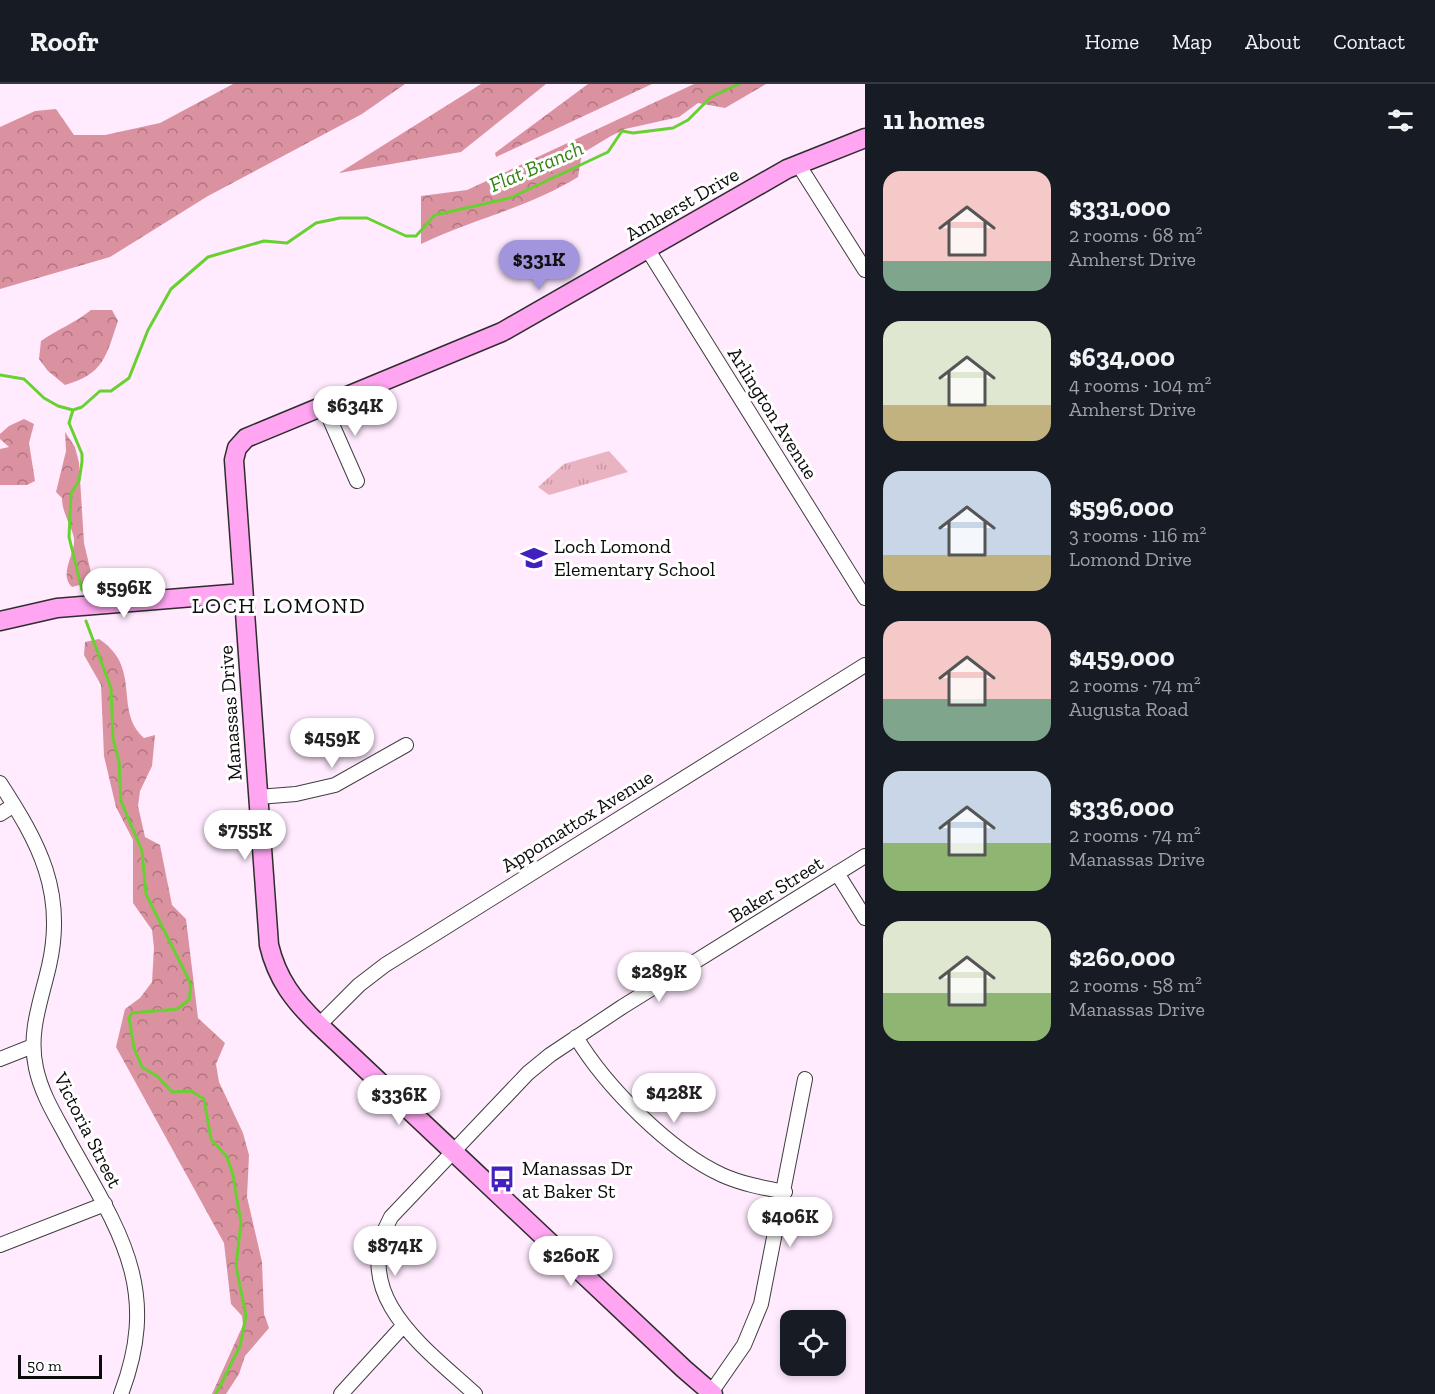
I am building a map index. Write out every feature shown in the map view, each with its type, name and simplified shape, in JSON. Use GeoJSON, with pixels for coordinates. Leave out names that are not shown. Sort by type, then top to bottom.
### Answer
{"type":"FeatureCollection","features":[{"type":"Feature","properties":{"kind":"main road","name":"Amherst Drive"},"geometry":{"type":"LineString","coordinates":[[235,453],[246,438],[502,332],[798,164],[865,138]]}},
{"type":"Feature","properties":{"kind":"main road","name":"Manassas Drive"},"geometry":{"type":"LineString","coordinates":[[235,453],[269,945],[273,962],[287,990],[319,1025],[711,1393]]}},
{"type":"Feature","properties":{"kind":"main road"},"geometry":{"type":"LineString","coordinates":[[0,621],[57,608],[243,593]]}},
{"type":"Feature","properties":{"kind":"street"},"geometry":{"type":"LineString","coordinates":[[798,164],[865,270]]}},
{"type":"Feature","properties":{"kind":"street","name":"Arlington Avenue"},"geometry":{"type":"LineString","coordinates":[[648,250],[865,598]]}},
{"type":"Feature","properties":{"kind":"street"},"geometry":{"type":"LineString","coordinates":[[324,406],[357,481]]}},
{"type":"Feature","properties":{"kind":"street","name":"Appomattox Avenue"},"geometry":{"type":"LineString","coordinates":[[319,1025],[359,985],[385,965],[865,665]]}},
{"type":"Feature","properties":{"kind":"street"},"geometry":{"type":"LineString","coordinates":[[258,797],[296,794],[335,785],[406,745]]}},
{"type":"Feature","properties":{"kind":"street","name":"Victoria Street"},"geometry":{"type":"LineString","coordinates":[[0,783],[41,854],[49,876],[56,916],[49,965],[33,1030],[33,1046],[44,1096],[105,1204],[129,1254],[138,1307],[135,1347],[121,1394]]}},
{"type":"Feature","properties":{"kind":"street"},"geometry":{"type":"LineString","coordinates":[[0,814],[14,805]]}},
{"type":"Feature","properties":{"kind":"street","name":"Baker Street"},"geometry":{"type":"LineString","coordinates":[[475,1394],[403,1326],[390,1306],[381,1285],[379,1245],[391,1217],[528,1073],[576,1037],[865,856]]}},
{"type":"Feature","properties":{"kind":"street"},"geometry":{"type":"LineString","coordinates":[[837,873],[865,918]]}},
{"type":"Feature","properties":{"kind":"street"},"geometry":{"type":"LineString","coordinates":[[576,1037],[606,1080],[687,1154],[725,1176],[785,1192]]}},
{"type":"Feature","properties":{"kind":"street"},"geometry":{"type":"LineString","coordinates":[[0,1059],[33,1046]]}},
{"type":"Feature","properties":{"kind":"street"},"geometry":{"type":"LineString","coordinates":[[711,1393],[744,1345],[754,1323],[766,1285],[805,1079]]}},
{"type":"Feature","properties":{"kind":"street"},"geometry":{"type":"LineString","coordinates":[[0,1245],[105,1204]]}},
{"type":"Feature","properties":{"kind":"street"},"geometry":{"type":"LineString","coordinates":[[341,1394],[403,1326]]}},
{"type":"Feature","properties":{"kind":"green space"},"geometry":{"type":"Polygon","coordinates":[[[233,84],[405,84],[362,114],[208,196],[110,257],[0,289],[0,127],[35,111],[56,109],[74,135],[105,135],[160,123],[233,84]]]}},
{"type":"Feature","properties":{"kind":"green space"},"geometry":{"type":"Polygon","coordinates":[[[481,84],[546,84],[461,152],[339,173],[481,84]]]}},
{"type":"Feature","properties":{"kind":"green space"},"geometry":{"type":"Polygon","coordinates":[[[588,84],[652,84],[496,157],[495,153],[588,84]]]}},
{"type":"Feature","properties":{"kind":"green space"},"geometry":{"type":"Polygon","coordinates":[[[694,84],[766,84],[725,108],[698,103],[679,117],[625,129],[586,151],[581,159],[578,177],[541,197],[421,244],[421,196],[467,190],[694,84]]]}},
{"type":"Feature","properties":{"kind":"green space"},"geometry":{"type":"Polygon","coordinates":[[[91,310],[112,310],[118,321],[102,362],[88,375],[65,385],[48,371],[39,359],[41,341],[91,310]]]}},
{"type":"Feature","properties":{"kind":"green space"},"geometry":{"type":"Polygon","coordinates":[[[24,419],[34,424],[29,443],[35,481],[27,485],[0,485],[0,449],[9,447],[0,439],[0,434],[9,426],[24,419]]]}},
{"type":"Feature","properties":{"kind":"green space"},"geometry":{"type":"Polygon","coordinates":[[[65,432],[75,447],[79,463],[84,543],[93,581],[72,587],[68,582],[67,570],[74,538],[63,509],[62,498],[56,492],[66,451],[65,432]]]}},
{"type":"Feature","properties":{"kind":"green space"},"geometry":{"type":"Polygon","coordinates":[[[609,451],[628,472],[549,495],[538,487],[564,464],[609,451]]]}},
{"type":"Feature","properties":{"kind":"green space"},"geometry":{"type":"Polygon","coordinates":[[[99,639],[112,650],[120,663],[130,715],[135,727],[144,738],[155,735],[152,766],[140,791],[138,806],[145,837],[160,845],[172,905],[186,919],[198,1018],[225,1043],[216,1064],[219,1082],[243,1133],[249,1155],[247,1197],[262,1262],[264,1314],[269,1328],[245,1356],[239,1374],[226,1394],[212,1394],[243,1325],[242,1316],[231,1304],[224,1243],[116,1047],[125,1009],[140,998],[152,982],[154,948],[152,930],[133,903],[133,840],[116,807],[104,756],[101,685],[84,655],[85,642],[99,639]]]}},
{"type":"Feature","properties":{"kind":"waterway","name":"Flat Branch"},"geometry":{"type":"LineString","coordinates":[[0,375],[24,379],[44,398],[58,406],[73,410],[82,407],[100,391],[111,391],[129,378],[148,330],[171,289],[208,257],[264,241],[287,243],[316,223],[340,218],[367,218],[406,236],[416,236],[435,215],[510,198],[608,152],[622,131],[633,133],[673,128],[688,120],[711,97],[739,84]]}},
{"type":"Feature","properties":{"kind":"waterway"},"geometry":{"type":"LineString","coordinates":[[73,410],[69,423],[82,454],[82,462],[79,481],[71,493],[69,537],[82,590]]}},
{"type":"Feature","properties":{"kind":"waterway"},"geometry":{"type":"LineString","coordinates":[[86,621],[111,688],[113,739],[119,761],[121,801],[142,851],[146,894],[191,986],[189,1000],[177,1009],[132,1013],[129,1018],[134,1048],[142,1067],[157,1076],[172,1092],[191,1091],[204,1099],[211,1139],[227,1157],[233,1175],[241,1223],[236,1266],[246,1316],[240,1346],[216,1394]]}},
{"type":"Feature","properties":{"kind":"place","name":"Loch Lomond Elementary School"},"geometry":{"type":"Point","coordinates":[534,558]}},
{"type":"Feature","properties":{"kind":"place","name":"Manassas Dr at Baker St"},"geometry":{"type":"Point","coordinates":[502,1179]}},
{"type":"Feature","properties":{"kind":"district","name":"LOCH LOMOND"},"geometry":{"type":"Point","coordinates":[279,605]}}]}
